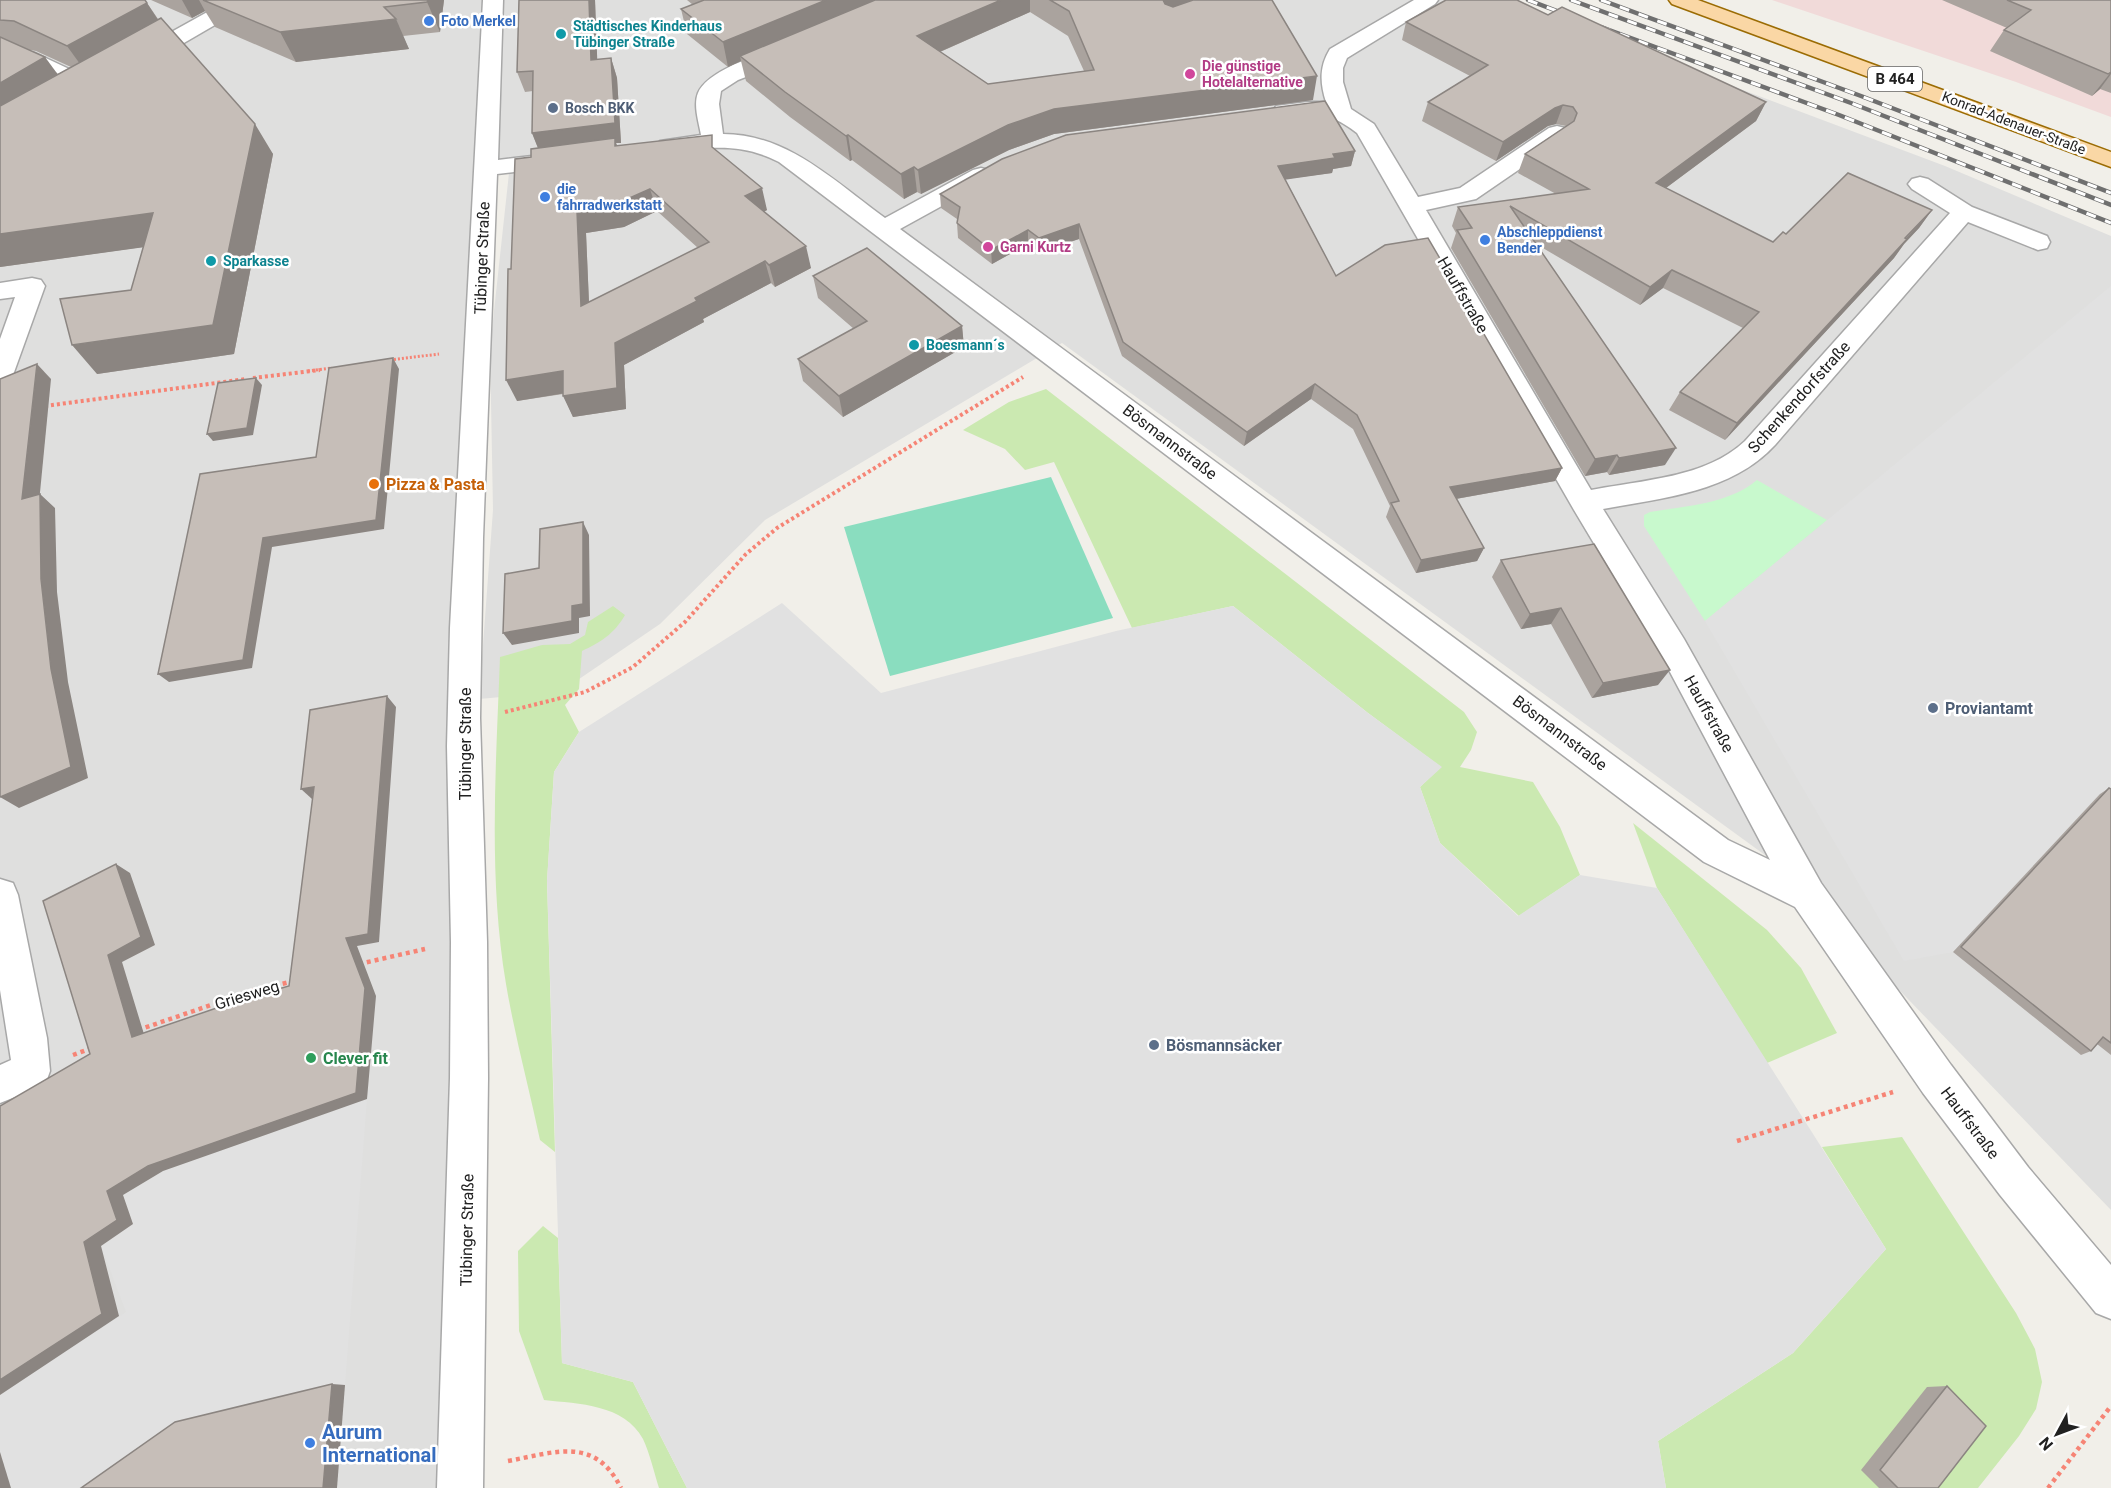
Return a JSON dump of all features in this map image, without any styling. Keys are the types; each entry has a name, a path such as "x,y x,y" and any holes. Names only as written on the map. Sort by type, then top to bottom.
{"main road":[{"name":"Konrad-Adenauer-Straße","path":"1679,0 2111,160"}],"street":[{"path":"69,98 244,0"},
{"name":"Tübinger Straße","path":"460,1479 468,1230 469,940 464,721 471,454 494,0"},
{"path":"1387,0 1408,11"},
{"path":"1259,114 1314,108 1340,110 1331,75 1332,64 1338,54 1428,0"},
{"path":"713,140 708,98 710,90 718,82 730,76 805,45"},
{"path":"0,55 27,58 89,87"},
{"name":"Hauffstraße","path":"1340,110 1366,129 1584,502 1673,648 1808,895 1937,1079 2014,1181 2111,1298"},
{"path":"1411,206 1468,194 1557,133"},
{"name":"Bösmannstraße","path":"644,149 713,140 757,144 777,151 1057,357 1716,851 1808,895"},
{"path":"485,169 586,156"},
{"path":"882,229 997,166"},
{"path":"1920,184 1964,212 2038,242"},
{"name":"Schenkendorfstraße","path":"1584,502 1687,480 1717,471 1742,459 1768,434 1964,212"},
{"path":"0,291 32,286 0,375"},
{"path":"0,896 28,1038 15,1077"}],"path":[{"path":"385,361 478,349"},
{"path":"464,721 559,700 585,692 617,677 671,636 700,607 746,554 777,528 1057,357"},
{"path":"34,408 338,367"},
{"path":"354,965 469,940"},
{"name":"Griesweg","path":"137,1031 252,991 297,980"},
{"path":"15,1077 96,1046"},
{"path":"1737,1141 1937,1079"},
{"path":"2048,1488 2111,1406"},
{"path":"460,1479 550,1455 578,1452 591,1453 607,1463 621,1488"}],"shaded area":[{"path":"0,0 1504,0 1945,166 2111,236 2111,1210 1780,866 1062,343 765,520 660,624 560,692 479,699 493,510 490,348 509,173 488,143 460,1488 0,1488"},
{"path":"1772,0 2095,0 2111,7 2111,117 2016,82"},
{"name":"Proviantamt","path":"2111,286 2111,802 2099,794 1953,952 1904,961 1705,621"},
{"name":"Bösmannsäcker","path":"782,603 881,693 1116,631 1233,606 1368,713 1442,767 1420,787 1440,843 1518,916 1580,875 1657,888 1886,1249 1793,1353 1658,1441 1666,1488 687,1488 633,1382 562,1363 547,881 554,772 579,732"},
{"path":"367,1099 345,1385 192,1422 98,1488 11,1488 0,1452 0,1395 126,1312 101,1246 133,1224 123,1195 163,1171"}],"green space":[{"path":"1046,389 1464,712 1477,732 1471,750 1460,767 1533,782 1560,827 1580,875 1519,916 1440,843 1420,787 1441,767 1368,713 1233,606 1132,628 1054,462 1025,470 1005,449 963,430 1009,402"},
{"path":"1051,477 1113,618 890,676 844,527"},
{"path":"1757,480 1827,520 1705,621 1644,526 1644,515 1720,499 1746,488"},
{"path":"613,606 625,615 606,637 582,651 579,689 565,705 579,732 554,772 547,881 555,1152 540,1140 510,1004 500,944 495,862 495,780 500,657 542,645 570,644 585,635 588,622"},
{"path":"1633,823 1767,930 1801,968 1837,1033 1767,1063 1657,888"},
{"path":"1902,1137 2016,1313 2035,1349 2042,1382 2036,1409 2019,1436 1978,1488 1666,1488 1658,1441 1793,1353 1886,1249 1822,1147"},
{"path":"543,1226 558,1238 562,1363 633,1382 687,1488 659,1488 643,1439 635,1427 613,1412 586,1405 544,1400 519,1331 518,1251"}],"building":[{"path":"0,0 145,0 147,3 67,46 14,21 0,20"},
{"path":"203,0 428,0 427,2 384,7 396,19 280,32"},
{"path":"519,0 589,0 591,60 611,58 615,123 532,133 533,71 517,72"},
{"path":"704,0 826,0 723,42 681,9"},
{"path":"875,0 1001,0 917,36 988,84 1094,70 1069,11 1050,0 1163,0 1165,4 1173,7 1193,0 1272,0 1317,76 1054,109 1008,125 918,170 914,167 901,174 785,92 740,56"},
{"path":"1446,0 1517,0 1548,15 1562,7 1766,102 1656,183 1773,242 1783,232 1786,234 1848,173 1932,210 1737,423 1680,392 1759,312 1672,270 1650,287 1510,206 1676,448 1619,458 1617,455 1595,459 1457,230 1472,228 1458,207 1589,189 1525,154 1574,121 1577,113 1573,107 1563,105 1555,108 1503,142 1428,102 1488,65 1406,22"},
{"path":"2007,0 2111,0 2111,72 2108,74 2004,30 2031,10"},
{"path":"161,18 255,124 213,325 72,345 60,299 131,290 153,213 0,234 0,106"},
{"path":"0,37 45,57 0,83"},
{"path":"1325,101 1355,151 1333,154 1335,158 1278,166 1336,276 1385,245 1428,238 1562,468 1450,487 1484,548 1421,560 1391,503 1399,501 1357,415 1315,384 1247,432 1123,342 1079,224 1039,238 1028,230 991,250 957,223 960,207 940,194 1002,159 1066,135"},
{"path":"712,135 712,147 762,188 745,196 806,246 769,265 765,261 695,298 697,301 615,343 617,388 563,396 563,371 506,380 508,269 511,269 515,159 531,157 531,149 615,138 615,146","holes":["650,189 709,242 581,306 577,211 616,204"]},
{"name":"Boesmann´s","path":"867,248 962,326 839,396 798,359 867,321 813,276"},
{"path":"393,358 376,520 263,538 243,660 158,674 200,474 316,457 329,368"},
{"path":"37,364 22,499 40,494 41,579 51,669 71,767 0,797 0,379"},
{"path":"256,378 247,428 207,434 218,383"},
{"path":"583,522 583,604 572,606 572,621 503,633 505,574 539,568 540,529"},
{"path":"1594,544 1670,670 1603,683 1561,608 1530,614 1501,560"},
{"path":"387,696 368,934 346,938 365,988 356,1093 148,1166 107,1191 117,1220 84,1242 102,1314 0,1380 0,1106 90,1054 43,901 116,864 141,937 108,955 132,1037 289,986 314,787 301,789 310,710"},
{"path":"2109,788 2111,789 2111,1043 2103,1037 2091,1051 1961,947"},
{"path":"332,1384 323,1488 81,1488 175,1422"},
{"path":"1947,1386 1986,1426 1938,1488 1898,1488 1880,1470"}],"railway":[{"path":"1528,0 1570,16"},
{"path":"1571,0 1851,103 2111,205"},
{"path":"1601,0 1861,96 2111,193"},
{"path":"1601,27 1839,115 2111,223"}],"place":[{"name":"Foto Merkel","path":"429,21"},
{"name":"Städtisches Kinderhaus Tübinger Straße","path":"561,34"},
{"name":"Die günstige Hotelalternative","path":"1190,74"},
{"name":"Bosch BKK","path":"553,108"},
{"name":"die fahrradwerkstatt","path":"545,197"},
{"name":"Abschleppdienst Bender","path":"1485,240"},
{"name":"Garni Kurtz","path":"988,247"},
{"name":"Sparkasse","path":"211,261"},
{"name":"Boesmann´s","path":"914,345"},
{"name":"Pizza & Pasta","path":"374,484"},
{"name":"Proviantamt","path":"1933,708"},
{"name":"Bösmannsäcker","path":"1154,1045"},
{"name":"Clever fit","path":"311,1058"},
{"name":"Aurum International","path":"310,1443"}]}
